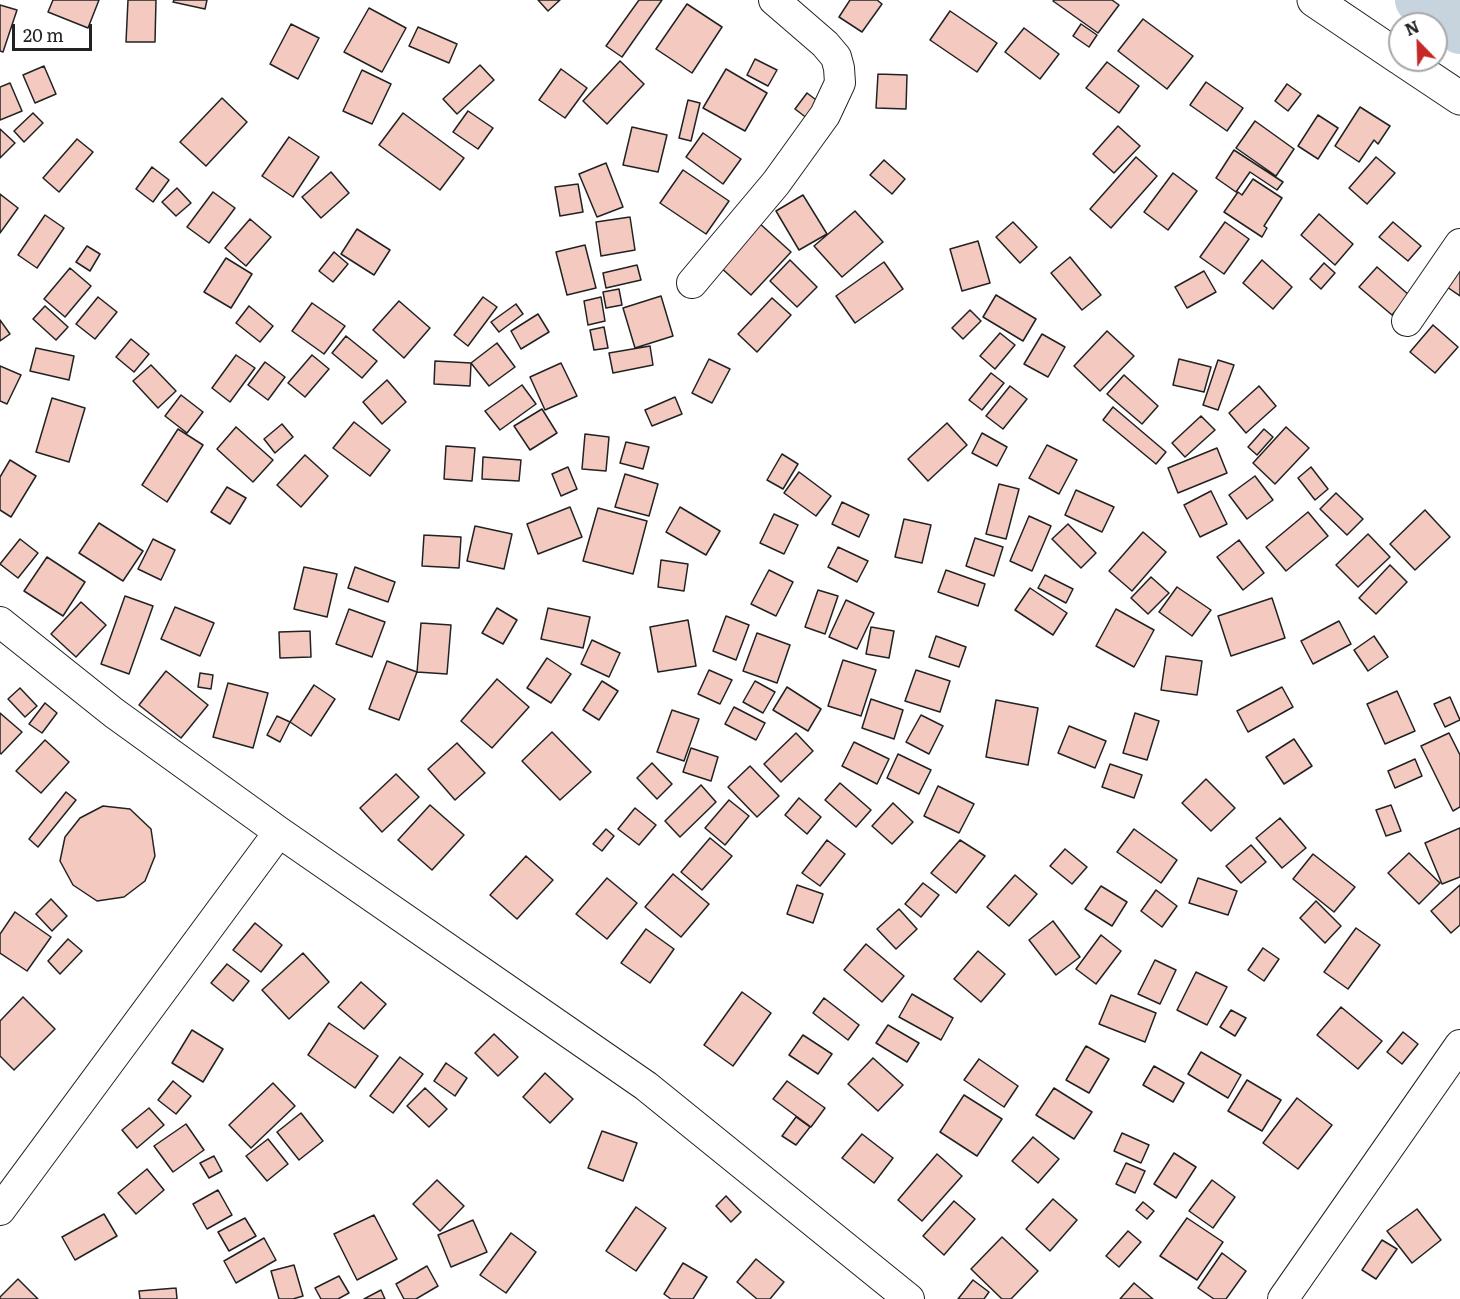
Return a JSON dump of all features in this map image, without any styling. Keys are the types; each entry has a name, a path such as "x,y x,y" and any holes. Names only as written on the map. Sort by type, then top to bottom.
{"main road":[{"path":"1314,0 1388,50"},
{"path":"1421,72 1460,98"}],"street":[{"path":"692,283 776,183 825,115 840,83 836,57 825,44 774,0"},
{"path":"1407,321 1460,244"},
{"path":"0,622 114,713 279,832 646,1086 909,1299"},
{"path":"0,1210 279,832"},
{"path":"1283,1299 1460,1046"}],"building":[{"path":"53,0 99,0 88,28 48,12"},
{"path":"128,0 156,0 155,42 126,42"},
{"path":"174,0 207,0 205,9 173,2"},
{"path":"538,0 560,0 548,11"},
{"path":"639,0 662,0 622,57 606,46"},
{"path":"850,0 877,0 882,4 862,32 839,17"},
{"path":"1054,0 1112,0 1119,5 1098,33"},
{"path":"687,4 722,27 692,73 656,49"},
{"path":"0,5 17,10 3,52 0,51"},
{"path":"369,8 406,28 382,72 344,52"},
{"path":"950,11 997,43 977,72 930,40"},
{"path":"1143,19 1193,56 1167,89 1118,51"},
{"path":"291,24 319,38 298,79 270,64"},
{"path":"1081,24 1097,35 1089,47 1073,36"},
{"path":"418,27 457,44 449,63 409,46"},
{"path":"1024,28 1059,54 1040,79 1005,52"},
{"path":"755,59 777,70 768,86 747,75"},
{"path":"620,61 644,84 607,124 583,101"},
{"path":"1107,62 1139,86 1119,113 1086,88"},
{"path":"480,65 494,80 457,114 443,99"},
{"path":"44,66 56,94 35,103 23,75"},
{"path":"561,69 587,88 565,118 539,100"},
{"path":"726,69 767,93 745,131 703,108"},
{"path":"362,70 391,84 372,124 343,111"},
{"path":"878,74 907,75 906,109 876,108"},
{"path":"1206,82 1243,108 1227,131 1190,105"},
{"path":"10,83 22,111 0,120 0,87"},
{"path":"1287,84 1301,94 1288,111 1275,101"},
{"path":"807,93 824,106 812,122 795,109"},
{"path":"222,98 247,122 206,166 180,142"},
{"path":"688,100 700,103 691,141 679,138"},
{"path":"1360,107 1390,126 1378,144 1374,140 1359,162 1335,146"},
{"path":"468,111 493,128 478,149 453,132"},
{"path":"33,113 43,123 24,142 14,131"},
{"path":"403,113 464,158 440,190 379,145"},
{"path":"1318,115 1338,128 1318,159 1298,146"},
{"path":"1255,121 1294,149 1276,176 1236,148"},
{"path":"1118,126 1140,146 1114,173 1093,154"},
{"path":"632,127 667,135 658,172 623,165"},
{"path":"0,129 15,143 0,158"},
{"path":"703,133 741,159 723,184 686,157"},
{"path":"289,137 319,157 293,197 262,176"},
{"path":"77,139 93,152 59,192 43,178"},
{"path":"1234,150 1283,182 1277,190 1250,172 1236,192 1216,178"},
{"path":"1136,157 1157,176 1111,228 1090,209"},
{"path":"1376,157 1395,173 1367,204 1349,188"},
{"path":"884,160 905,179 892,194 870,175"},
{"path":"606,163 623,207 597,217 579,174"},
{"path":"152,167 169,180 153,202 136,189"},
{"path":"683,170 729,201 706,234 660,203"},
{"path":"331,172 349,193 321,218 302,197"},
{"path":"1173,173 1197,191 1168,230 1144,212"},
{"path":"1253,179 1282,198 1264,226 1267,228 1262,237 1224,212 1238,192 1242,195"},
{"path":"578,184 583,212 560,216 555,187"},
{"path":"177,188 191,203 176,216 162,202"},
{"path":"213,192 235,208 209,243 187,227"},
{"path":"0,194 18,208 0,233"},
{"path":"803,195 827,234 799,250 776,211"},
{"path":"855,211 883,242 842,277 814,246"},
{"path":"1319,214 1353,244 1335,265 1301,235"},
{"path":"45,215 64,228 37,268 18,255"},
{"path":"630,217 635,250 601,256 596,222"},
{"path":"250,219 271,237 246,266 225,248"},
{"path":"758,222 791,252 751,295 718,265"},
{"path":"1013,222 1037,247 1020,263 996,237"},
{"path":"1225,222 1249,239 1224,274 1200,257"},
{"path":"1393,222 1421,246 1408,261 1379,237"},
{"path":"357,229 390,250 374,275 341,254"},
{"path":"978,241 990,283 962,291 950,249"},
{"path":"585,245 596,288 567,295 556,252"},
{"path":"87,246 100,254 90,271 76,262"},
{"path":"334,252 348,264 333,282 319,271"},
{"path":"1070,257 1101,295 1082,310 1051,273"},
{"path":"226,258 252,274 231,308 204,292"},
{"path":"790,260 817,287 797,307 770,281"},
{"path":"1262,260 1292,287 1273,309 1243,283"},
{"path":"884,262 903,289 855,323 836,296"},
{"path":"1324,263 1335,273 1321,289 1310,279"},
{"path":"1460,263 1460,296 1444,285"},
{"path":"637,265 641,280 606,288 603,273"},
{"path":"1377,267 1409,295 1392,315 1359,287"},
{"path":"70,268 91,286 65,317 44,299"},
{"path":"1204,271 1216,292 1187,308 1175,287"},
{"path":"619,289 622,305 606,308 603,292"},
{"path":"996,295 1036,319 1023,341 983,317"},
{"path":"661,296 673,336 635,348 623,308"},
{"path":"98,297 117,312 95,339 76,324"},
{"path":"483,297 497,307 468,346 454,335"},
{"path":"601,297 605,321 588,325 584,301"},
{"path":"772,298 791,315 757,352 738,334"},
{"path":"399,301 430,328 404,358 373,330"},
{"path":"312,303 345,326 324,354 292,331"},
{"path":"516,304 523,314 499,332 491,322"},
{"path":"45,306 68,327 56,340 33,319"},
{"path":"249,306 273,326 260,342 236,323"},
{"path":"970,310 981,321 963,339 952,328"},
{"path":"538,314 549,332 521,349 511,331"},
{"path":"0,320 10,334 0,341"},
{"path":"1433,325 1458,347 1435,373 1410,352"},
{"path":"604,327 608,348 594,350 590,330"},
{"path":"1107,331 1134,356 1100,391 1074,366"},
{"path":"1000,333 1015,345 995,369 980,356"},
{"path":"1042,334 1065,347 1048,377 1024,364"},
{"path":"346,336 377,361 362,378 332,353"},
{"path":"131,339 149,354 134,372 116,357"},
{"path":"497,343 515,367 489,386 471,363"},
{"path":"650,346 653,365 613,373 609,353"},
{"path":"36,348 74,356 69,380 30,371"},
{"path":"236,355 255,368 230,402 212,388"},
{"path":"312,355 329,369 305,397 288,383"},
{"path":"709,359 730,369 712,403 692,393"},
{"path":"1179,359 1211,367 1204,392 1173,385"},
{"path":"1218,360 1234,365 1218,410 1203,405"},
{"path":"435,361 471,363 470,386 434,384"},
{"path":"265,362 285,377 268,400 248,385"},
{"path":"561,363 577,396 545,410 530,377"},
{"path":"151,365 176,391 158,408 133,381"},
{"path":"0,366 21,375 7,404 0,401"},
{"path":"991,373 1004,383 982,410 969,400"},
{"path":"1124,375 1158,406 1142,424 1107,394"},
{"path":"387,380 406,402 382,424 363,402"},
{"path":"522,385 536,404 500,430 485,411"},
{"path":"1010,386 1027,399 1003,429 986,416"},
{"path":"1259,386 1276,406 1246,433 1229,413"},
{"path":"181,395 203,412 187,433 165,416"},
{"path":"675,397 682,414 652,426 645,410"},
{"path":"52,398 85,408 69,462 36,452"},
{"path":"1113,407 1166,452 1156,464 1103,420"},
{"path":"542,409 557,433 530,450 514,426"},
{"path":"1201,416 1215,430 1185,457 1172,443"},
{"path":"354,422 390,450 370,476 333,448"},
{"path":"947,423 967,445 928,481 908,459"},
{"path":"282,424 293,437 275,453 264,439"},
{"path":"236,427 273,460 253,482 217,449"},
{"path":"1286,427 1309,448 1275,484 1253,463"},
{"path":"178,429 203,445 167,502 142,485"},
{"path":"1264,429 1273,437 1257,455 1248,447"},
{"path":"982,433 1007,447 997,466 972,453"},
{"path":"585,434 609,437 606,471 582,469"},
{"path":"626,442 649,447 643,469 620,463"},
{"path":"1047,445 1077,460 1059,494 1029,478"},
{"path":"446,446 475,448 472,481 444,479"},
{"path":"1217,448 1227,473 1178,493 1168,468"},
{"path":"782,454 798,464 783,489 767,480"},
{"path":"305,455 328,476 301,507 277,485"},
{"path":"483,457 521,460 519,481 482,479"},
{"path":"10,460 36,476 11,517 0,510 0,477"},
{"path":"568,467 577,489 561,496 552,474"},
{"path":"1311,467 1328,489 1315,500 1298,478"},
{"path":"799,472 831,496 816,516 784,493"},
{"path":"625,474 658,484 649,516 615,507"},
{"path":"1255,476 1273,500 1247,519 1229,495"},
{"path":"999,484 1019,489 1006,539 986,534"},
{"path":"227,487 246,498 230,524 211,512"},
{"path":"1076,490 1114,507 1102,532 1065,515"},
{"path":"1211,491 1227,524 1200,537 1184,505"},
{"path":"1336,493 1363,519 1347,535 1320,509"},
{"path":"842,502 869,515 859,537 832,524"},
{"path":"570,507 582,537 538,554 527,524"},
{"path":"680,507 720,531 706,555 666,532"},
{"path":"598,508 647,521 633,574 583,561"},
{"path":"1425,510 1450,537 1415,570 1390,544"},
{"path":"1308,512 1328,536 1286,571 1266,547"},
{"path":"774,514 798,525 784,554 760,543"},
{"path":"1029,516 1051,526 1032,571 1010,561"},
{"path":"904,519 931,525 922,563 895,557"},
{"path":"99,523 143,551 123,581 79,553"},
{"path":"1068,524 1096,553 1081,568 1052,539"},
{"path":"475,526 512,534 504,569 467,561"},
{"path":"1143,532 1166,552 1132,591 1109,571"},
{"path":"1368,534 1390,557 1358,587 1336,565"},
{"path":"424,535 461,537 459,568 422,566"},
{"path":"975,538 1003,547 994,576 966,566"},
{"path":"20,539 38,553 18,578 0,564"},
{"path":"153,539 175,550 161,580 138,569"},
{"path":"1239,540 1264,573 1243,590 1217,557"},
{"path":"838,547 868,561 857,582 828,567"},
{"path":"47,557 85,582 63,616 24,591"},
{"path":"661,560 688,564 684,591 658,587"},
{"path":"1390,565 1407,582 1376,614 1359,598"},
{"path":"304,567 337,574 327,617 294,609"},
{"path":"355,567 395,582 388,602 348,588"},
{"path":"769,570 793,582 776,616 751,604"},
{"path":"946,570 985,584 978,606 938,592"},
{"path":"1045,575 1073,589 1066,603 1038,588"},
{"path":"1151,577 1169,593 1148,614 1131,598"},
{"path":"1177,587 1211,610 1192,636 1159,612"},
{"path":"1030,588 1067,613 1053,635 1015,610"},
{"path":"818,590 838,596 825,634 805,627"},
{"path":"125,596 153,606 129,674 101,664"},
{"path":"1272,598 1285,638 1231,656 1218,616"},
{"path":"846,600 874,613 857,649 829,637"},
{"path":"81,602 106,625 76,657 51,634"},
{"path":"175,607 214,623 200,656 161,639"},
{"path":"497,608 517,620 503,644 482,633"},
{"path":"548,608 590,617 583,648 541,639"},
{"path":"349,609 385,622 372,657 336,644"},
{"path":"1116,609 1154,630 1134,667 1096,646"},
{"path":"726,616 749,625 736,660 713,651"},
{"path":"688,620 696,666 658,672 650,627"},
{"path":"1339,621 1351,644 1313,664 1301,641"},
{"path":"421,623 451,625 447,674 417,672"},
{"path":"871,627 894,631 889,658 866,654"},
{"path":"310,631 311,657 280,658 279,632"},
{"path":"757,633 790,645 777,683 743,671"},
{"path":"936,636 966,647 959,667 929,657"},
{"path":"1374,636 1388,657 1368,671 1354,650"},
{"path":"592,640 620,653 609,677 581,664"},
{"path":"1166,656 1202,661 1197,695 1161,690"},
{"path":"547,658 571,674 551,703 527,688"},
{"path":"843,660 876,670 861,716 828,706"},
{"path":"387,661 417,672 399,720 369,709"},
{"path":"709,670 732,680 720,704 698,694"},
{"path":"916,670 950,681 940,712 905,701"},
{"path":"166,671 208,705 181,738 139,705"},
{"path":"200,673 213,675 211,689 198,687"},
{"path":"497,679 529,707 492,748 461,721"},
{"path":"602,681 618,691 599,720 583,710"},
{"path":"755,681 775,692 763,713 743,702"},
{"path":"228,683 268,693 253,748 213,737"},
{"path":"314,685 335,699 311,736 290,722"},
{"path":"787,687 821,709 808,731 773,710"},
{"path":"1282,687 1293,707 1248,732 1237,711"},
{"path":"20,688 37,706 25,717 8,699"},
{"path":"1397,691 1415,731 1385,744 1367,704"},
{"path":"1450,697 1460,720 1445,727 1434,704"},
{"path":"871,699 903,710 894,739 862,728"},
{"path":"996,700 1038,708 1028,765 986,757"},
{"path":"45,703 57,713 42,733 29,724"},
{"path":"734,707 765,723 756,740 725,724"},
{"path":"672,710 699,719 684,761 657,752"},
{"path":"0,713 22,732 1,754 0,753"},
{"path":"1135,713 1159,721 1147,760 1123,753"},
{"path":"921,715 943,726 929,754 906,742"},
{"path":"277,716 290,722 280,742 267,735"},
{"path":"1069,726 1106,741 1095,768 1058,753"},
{"path":"552,732 591,772 560,800 522,761"},
{"path":"796,733 813,751 781,782 764,764"},
{"path":"1449,733 1460,755 1460,807 1453,811 1421,746"},
{"path":"1294,739 1312,766 1284,784 1266,757"},
{"path":"45,740 69,762 41,793 16,771"},
{"path":"854,742 889,759 877,784 842,766"},
{"path":"457,743 485,773 455,800 428,769"},
{"path":"691,748 718,757 711,781 683,772"},
{"path":"898,754 931,770 919,794 887,778"},
{"path":"1415,759 1422,776 1395,788 1388,771"},
{"path":"652,763 672,784 657,799 637,778"},
{"path":"1110,764 1142,775 1134,798 1102,787"},
{"path":"750,766 779,796 757,817 728,787"},
{"path":"396,774 419,797 382,832 360,808"},
{"path":"1206,779 1235,808 1211,831 1182,803"},
{"path":"840,783 871,810 856,827 825,800"},
{"path":"701,785 716,802 680,837 665,821"},
{"path":"938,786 974,804 959,833 924,816"},
{"path":"66,792 76,800 38,847 29,839"},
{"path":"799,798 821,817 807,834 785,815"},
{"path":"729,800 749,816 725,845 705,828"},
{"path":"893,803 913,822 892,844 872,826"},
{"path":"430,805 464,835 432,870 398,840"},
{"path":"1391,805 1401,831 1386,836 1376,810"},
{"path":"103,806 130,809 151,829 155,856 145,881 124,897 97,901 73,885 60,861 65,837 80,818"},
{"path":"635,808 656,825 639,845 618,829"},
{"path":"1280,818 1306,848 1282,868 1256,838"},
{"path":"1460,828 1460,877 1442,884 1425,843"},
{"path":"606,829 614,836 602,851 593,844"},
{"path":"1134,829 1177,860 1161,883 1117,852"},
{"path":"710,838 732,856 702,890 681,872"},
{"path":"827,840 845,854 820,886 802,873"},
{"path":"960,840 985,856 956,893 931,873"},
{"path":"1251,845 1266,862 1241,883 1226,866"},
{"path":"1065,849 1087,867 1072,884 1050,866"},
{"path":"1409,853 1440,883 1419,904 1388,873"},
{"path":"1313,854 1355,887 1334,912 1293,879"},
{"path":"526,856 553,880 517,919 490,895"},
{"path":"673,874 709,904 681,937 645,907"},
{"path":"1015,875 1037,894 1009,926 987,907"},
{"path":"607,878 637,903 607,939 576,914"},
{"path":"1198,878 1237,891 1228,915 1189,903"},
{"path":"923,883 939,895 921,917 905,904"},
{"path":"797,885 823,894 813,923 787,914"},
{"path":"1460,885 1460,925 1451,933 1431,911"},
{"path":"1101,886 1127,902 1112,926 1085,909"},
{"path":"1156,890 1177,906 1162,927 1141,911"},
{"path":"51,899 67,916 52,931 36,914"},
{"path":"1316,901 1341,926 1325,943 1300,918"},
{"path":"899,909 917,929 896,949 877,929"},
{"path":"15,912 51,937 27,971 0,953 0,934"},
{"path":"1053,921 1080,957 1056,975 1029,940"},
{"path":"255,923 282,945 261,972 233,950"},
{"path":"1356,928 1380,945 1348,989 1324,972"},
{"path":"646,929 674,949 650,983 621,963"},
{"path":"1101,935 1121,951 1096,984 1076,969"},
{"path":"68,939 82,951 60,974 48,961"},
{"path":"866,944 904,976 882,1002 844,970"},
{"path":"1263,948 1279,959 1264,981 1248,970"},
{"path":"978,951 1005,974 981,1002 954,979"},
{"path":"303,953 329,982 289,1019 262,990"},
{"path":"1155,960 1176,970 1160,1004 1138,994"},
{"path":"227,964 249,981 233,1001 211,983"},
{"path":"1196,972 1227,987 1207,1025 1177,1010"},
{"path":"361,982 386,1004 364,1029 338,1007"},
{"path":"742,992 771,1013 733,1066 704,1045"},
{"path":"912,994 953,1018 941,1040 899,1017"},
{"path":"1111,995 1156,1013 1145,1042 1099,1024"},
{"path":"23,997 55,1029 14,1070 0,1056 0,1021"},
{"path":"824,998 859,1025 848,1040 813,1013"},
{"path":"1341,1007 1382,1041 1358,1069 1317,1035"},
{"path":"1231,1010 1246,1018 1235,1036 1220,1027"},
{"path":"329,1023 378,1056 355,1088 308,1055"},
{"path":"888,1025 919,1043 907,1062 876,1043"},
{"path":"192,1030 223,1049 203,1082 172,1063"},
{"path":"1403,1032 1418,1044 1402,1064 1387,1052"},
{"path":"494,1034 518,1057 498,1076 475,1053"},
{"path":"803,1035 832,1054 818,1074 789,1055"},
{"path":"1086,1046 1109,1059 1089,1093 1066,1080"},
{"path":"1201,1052 1241,1075 1228,1098 1188,1074"},
{"path":"400,1057 423,1074 393,1113 370,1096"},
{"path":"873,1058 903,1085 878,1111 848,1084"},
{"path":"979,1059 1018,1086 1004,1107 964,1080"},
{"path":"446,1063 467,1078 455,1096 434,1081"},
{"path":"1154,1066 1184,1083 1173,1102 1143,1085"},
{"path":"545,1073 573,1099 550,1123 523,1097"},
{"path":"1247,1080 1281,1100 1262,1131 1228,1111"},
{"path":"173,1081 191,1096 176,1114 158,1100"},
{"path":"787,1081 825,1108 811,1127 773,1099"},
{"path":"273,1083 295,1106 251,1148 229,1125"},
{"path":"425,1088 447,1109 429,1127 407,1106"},
{"path":"1054,1088 1092,1112 1074,1139 1036,1115"},
{"path":"964,1095 1002,1119 977,1156 940,1132"},
{"path":"1297,1098 1332,1125 1298,1169 1263,1143"},
{"path":"149,1108 164,1125 137,1148 122,1130"},
{"path":"301,1113 323,1141 299,1160 277,1132"},
{"path":"796,1117 810,1127 796,1145 782,1136"},
{"path":"186,1124 204,1150 173,1172 154,1146"},
{"path":"602,1131 637,1143 623,1181 588,1168"},
{"path":"1122,1133 1149,1145 1141,1163 1114,1151"},
{"path":"862,1134 893,1158 874,1183 842,1158"},
{"path":"1033,1137 1059,1159 1038,1183 1012,1161"},
{"path":"268,1139 288,1164 267,1181 246,1156"},
{"path":"1174,1153 1196,1167 1176,1198 1154,1184"},
{"path":"937,1154 962,1176 922,1221 898,1200"},
{"path":"214,1156 222,1171 209,1178 200,1163"},
{"path":"1126,1163 1145,1171 1135,1193 1116,1184"},
{"path":"147,1169 164,1190 136,1214 118,1193"},
{"path":"437,1180 464,1206 440,1231 413,1204"},
{"path":"1212,1180 1235,1197 1213,1228 1189,1211"},
{"path":"218,1190 232,1215 207,1229 193,1204"},
{"path":"726,1196 741,1212 731,1222 716,1206"},
{"path":"1053,1199 1077,1220 1050,1251 1026,1229"},
{"path":"954,1201 975,1219 944,1255 923,1236"},
{"path":"1143,1202 1154,1211 1147,1219 1136,1210"},
{"path":"636,1207 666,1228 636,1271 606,1251"},
{"path":"1417,1209 1441,1240 1412,1263 1387,1231"},
{"path":"104,1214 117,1236 75,1260 62,1237"},
{"path":"374,1215 397,1259 357,1280 334,1234"},
{"path":"245,1218 256,1236 229,1251 218,1232"},
{"path":"1187,1218 1223,1242 1197,1280 1160,1256"},
{"path":"473,1220 487,1252 451,1267 438,1235"},
{"path":"1128,1231 1141,1242 1119,1267 1106,1256"},
{"path":"511,1233 536,1252 506,1293 480,1275"},
{"path":"1002,1237 1038,1271 1011,1299 1002,1299 971,1269"},
{"path":"264,1238 276,1260 236,1283 224,1261"},
{"path":"1382,1240 1397,1249 1376,1279 1362,1270"},
{"path":"1222,1253 1246,1271 1226,1299 1214,1299 1198,1288"},
{"path":"756,1259 784,1282 770,1299 757,1299 737,1282"},
{"path":"683,1263 707,1277 693,1299 671,1299 664,1294"},
{"path":"294,1265 303,1296 279,1299 271,1271"},
{"path":"427,1266 438,1286 416,1299 404,1299 396,1284"},
{"path":"339,1276 349,1293 338,1299 321,1299 315,1288"},
{"path":"18,1279 38,1299 0,1299"},
{"path":"973,1280 989,1292 984,1299 958,1299"},
{"path":"1134,1283 1153,1299 1120,1299"},
{"path":"176,1288 177,1299 140,1299 139,1291"},
{"path":"381,1290 385,1299 364,1299"}],"waterway":[{"path":"1419,0 1460,30"}]}
